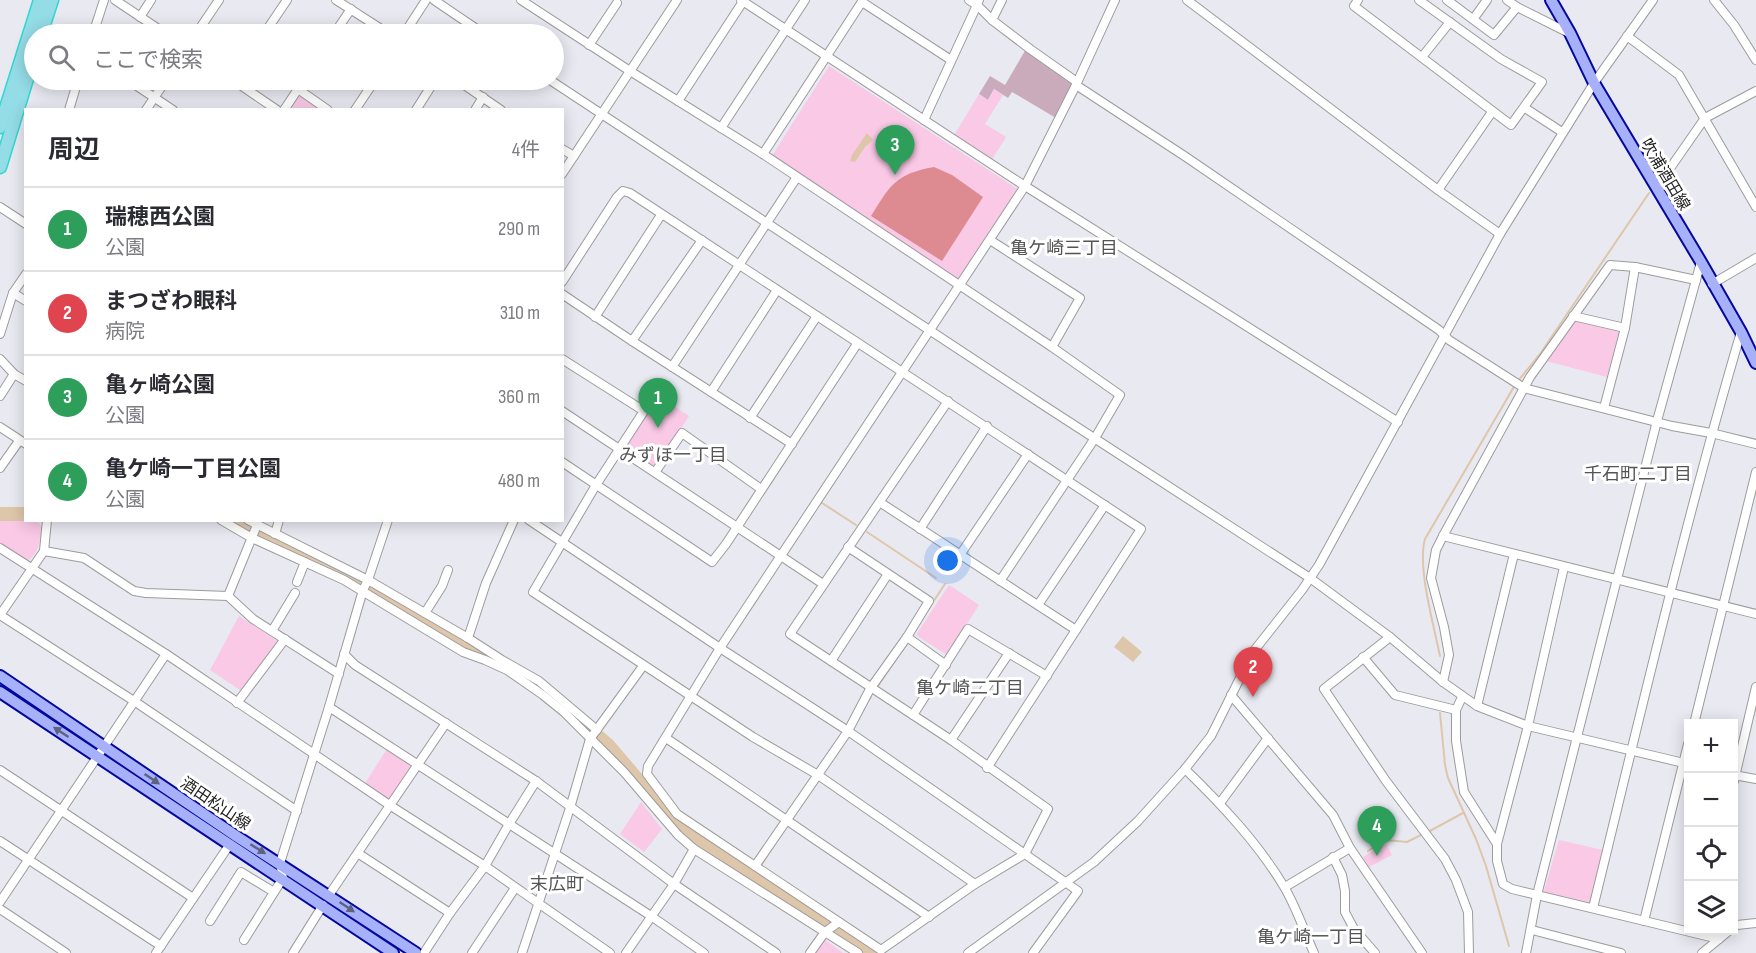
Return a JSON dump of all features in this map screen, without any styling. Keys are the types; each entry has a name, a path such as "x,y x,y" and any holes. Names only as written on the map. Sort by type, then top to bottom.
{"highway":[{"path":"32,24 40,0"},
{"path":"44,24 52,0"},
{"path":"0,127 24,51"},
{"path":"0,167 24,89"}],"main road":[{"name":"吹浦酒田線","path":"1551,0 1594,83 1701,262 1756,363"},
{"name":"酒田松山線","path":"0,676 416,953"},
{"name":"酒田松山線","path":"0,692 393,953"}],"street":[{"path":"96,24 104,0"},
{"path":"115,0 151,24"},
{"path":"140,17 151,0"},
{"path":"203,24 219,0"},
{"path":"271,24 287,0"},
{"path":"336,0 374,24"},
{"path":"410,24 426,0"},
{"path":"434,0 469,24"},
{"path":"521,0 557,24"},
{"path":"564,171 677,0"},
{"path":"678,101 742,0 1025,186 1398,422"},
{"path":"721,128 805,0"},
{"path":"969,0 978,3 992,20 1077,84 1445,335 1449,340 1524,387 1672,426 1756,444"},
{"path":"992,20 1002,0"},
{"path":"948,401 790,634 951,740 987,768 1048,809 1025,854 975,884 881,950 677,814 646,774 648,766 720,648 1025,186 1077,84 1115,0"},
{"path":"1187,0 1438,190 1500,234"},
{"path":"1358,0 1354,6 1511,125 1542,82 1501,59 1419,0"},
{"path":"1447,0 1494,35 1517,7"},
{"path":"1474,18 1487,0"},
{"path":"1507,0 1570,33"},
{"path":"968,953 1094,862 1138,821 1211,736 1253,652 1310,578 1500,234 1594,83 1653,0"},
{"path":"1714,0 1734,25 1756,60"},
{"path":"589,45 616,1"},
{"path":"763,154 863,1 951,60"},
{"path":"924,120 978,3"},
{"path":"341,24 351,9"},
{"path":"1422,57 1450,22"},
{"path":"564,28 763,154 1053,347 1120,395 1068,480 1000,581"},
{"path":"1627,36 1679,75 1756,207"},
{"path":"564,89 1310,578 1390,638 1462,697 1477,706 1528,726 1684,764"},
{"path":"71,108 76,90"},
{"path":"143,90 170,108"},
{"path":"147,108 159,90"},
{"path":"248,90 274,108"},
{"path":"286,108 297,90"},
{"path":"299,90 325,108"},
{"path":"356,108 368,90"},
{"path":"417,108 429,90"},
{"path":"472,90 498,108"},
{"path":"1657,187 1706,118 1756,91"},
{"path":"476,108 483,97"},
{"path":"1525,108 1562,132"},
{"path":"1438,190 1492,112"},
{"path":"564,150 574,156"},
{"path":"672,368 766,221 797,177"},
{"path":"564,279 617,197 623,191 630,193 1141,529 987,768"},
{"path":"0,207 24,223"},
{"path":"596,317 661,215"},
{"path":"632,341 702,240"},
{"path":"990,240 1080,298 1053,347"},
{"path":"1712,284 1756,258"},
{"path":"1526,953 1537,895 1657,421 1701,262"},
{"path":"1443,682 1449,655 1431,578 1432,564 1443,536 1524,387 1610,265 1635,267 1696,280"},
{"path":"1604,408 1625,328 1635,267"},
{"path":"0,334 13,293 24,277"},
{"path":"711,393 777,290"},
{"path":"13,293 24,300"},
{"path":"564,295 672,368 792,444"},
{"path":"750,418 817,316"},
{"path":"1573,316 1625,328"},
{"path":"1593,908 1711,433 1741,332"},
{"path":"564,463 712,562 857,344"},
{"path":"0,359 14,374 24,380"},
{"path":"564,360 644,411 596,485 532,592 753,737 818,775 975,884"},
{"path":"0,396 14,374"},
{"path":"564,412 824,584"},
{"path":"920,529 987,426"},
{"path":"0,427 22,442 0,468"},
{"path":"656,471 682,434 761,489"},
{"path":"960,555 1028,454"},
{"path":"1695,719 1756,472"},
{"path":"880,502 1076,630"},
{"path":"1038,605 1105,505"},
{"path":"47,522 44,550 0,615 134,701 297,811"},
{"path":"224,522 252,538 363,590 463,652 507,670 557,706 624,772 678,836 694,849 858,953"},
{"path":"251,522 368,580 468,638 539,681 597,730"},
{"path":"274,534 278,522"},
{"path":"244,940 283,878 280,863 315,755 363,590 387,522"},
{"path":"468,638 486,583 513,522"},
{"path":"533,522 848,731 1078,891 1033,953"},
{"path":"228,596 256,525"},
{"path":"1443,536 1756,614"},
{"path":"755,866 848,731 870,688 907,637 929,601 848,547"},
{"path":"0,548 166,654 391,806 485,866 610,953"},
{"path":"44,550 84,558 134,591 228,596 253,619 339,674"},
{"path":"1477,706 1514,554"},
{"path":"297,582 305,562"},
{"path":"1564,567 1528,726 1497,844 1497,861 1503,884 1512,889 1684,929"},
{"path":"425,613 442,586 448,570"},
{"path":"831,661 888,574"},
{"path":"272,631 295,592"},
{"path":"913,715 968,629 1047,676"},
{"path":"907,637 946,664"},
{"path":"1390,638 1324,689 1450,870 1468,912 1469,953"},
{"path":"237,703 285,639"},
{"path":"951,740 1009,653"},
{"path":"0,903 27,859 166,654"},
{"path":"344,654 355,665 536,781 674,884 777,953"},
{"path":"1363,657 1395,695 1456,710"},
{"path":"522,953 570,808 590,739 643,666"},
{"path":"1735,773 1756,687"},
{"path":"1231,695 1333,815 1350,848 1422,953"},
{"path":"1462,697 1456,710 1456,741 1464,792 1497,844"},
{"path":"329,707 651,916 704,953"},
{"path":"329,895 420,765 446,723"},
{"path":"666,738 929,917"},
{"path":"1220,803 1268,738"},
{"path":"1185,769 1220,803 1261,852 1285,887 1314,953"},
{"path":"0,770 193,898"},
{"path":"1644,921 1684,771"},
{"path":"1738,777 1756,779"},
{"path":"424,953 485,866 536,781"},
{"path":"0,841 159,949 230,844"},
{"path":"1285,887 1333,856 1350,848"},
{"path":"626,953 674,884 694,849"},
{"path":"359,854 450,913"},
{"path":"1333,856 1342,875 1345,912 1354,929 1375,953"},
{"path":"210,921 241,872 274,892"},
{"path":"472,953 515,888"},
{"path":"293,953 323,905"},
{"path":"0,909 66,953"},
{"path":"810,953 825,932 839,922"},
{"path":"1738,925 1756,923"},
{"path":"1532,930 1621,953"},
{"path":"1706,935 1719,939"},
{"path":"1702,953 1724,935"}],"shaded area":[{"path":"1026,49 1073,81 1056,118 1012,92 1008,98 994,89 988,100 979,94 990,76 1005,85"},
{"path":"829,66 1019,190 958,283 770,159"},
{"path":"994,89 1003,95 985,124 1006,137 991,161 953,137 979,94 988,100"},
{"path":"299,95 318,108 291,108"},
{"path":"867,133 873,140 855,162 850,161 852,155"},
{"path":"934,167 952,175 983,197 942,261 871,216 896,182 911,173"},
{"path":"1574,319 1619,331 1607,377 1546,361"},
{"path":"659,396 689,416 656,467 626,447"},
{"path":"24,519 24,522 39,522 42,528 39,542 36,552 30,559 26,561 0,544 0,520"},
{"path":"949,585 979,605 947,655 916,635"},
{"path":"239,616 277,641 243,692 210,670"},
{"path":"1123,636 1142,652 1133,662 1114,647"},
{"path":"387,749 411,765 388,800 364,785"},
{"path":"641,802 662,829 644,852 620,834"},
{"path":"1559,840 1603,850 1591,905 1543,894"},
{"path":"1386,843 1392,855 1369,867 1363,857"},
{"path":"821,937 843,953 812,953"}],"waterway":[{"path":"1518,381 1540,354 1649,193"},
{"path":"1440,656 1423,565 1425,539 1515,385"},
{"path":"822,503 856,525"},
{"path":"0,514 24,514"},
{"path":"236,522 262,537 351,576 500,664"},
{"path":"867,532 936,578"},
{"path":"927,611 945,584"},
{"path":"878,686 896,659"},
{"path":"866,704 871,697"},
{"path":"556,701 608,745 672,820 869,953"},
{"path":"1440,713 1448,778 1486,866 1509,946"},
{"path":"1428,832 1463,813"},
{"path":"1368,851 1386,840 1407,842 1423,834"},
{"path":"762,864 780,836"}],"place":[{"name":"亀ヶ崎公園","path":"895,175"},
{"name":"瑞穂西公園","path":"658,428"},
{"name":"まつざわ眼科","path":"1253,697"},
{"name":"亀ケ崎一丁目公園","path":"1377,856"}],"district":[{"name":"亀ケ崎三丁目","path":"1064,248"},
{"name":"みずほ一丁目","path":"673,455"},
{"name":"千石町二丁目","path":"1638,474"},
{"name":"亀ケ崎二丁目","path":"970,688"},
{"name":"末広町","path":"557,884"},
{"name":"亀ケ崎一丁目","path":"1311,937"}]}
